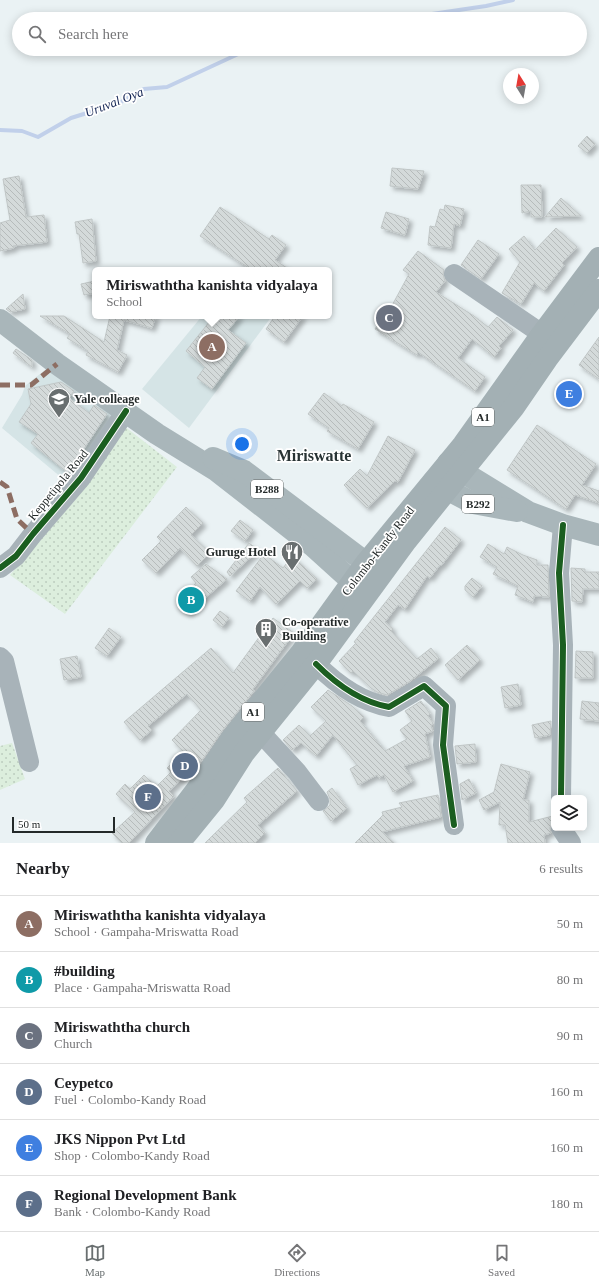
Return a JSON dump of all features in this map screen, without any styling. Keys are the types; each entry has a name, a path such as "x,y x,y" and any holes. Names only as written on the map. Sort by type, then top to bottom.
{"highway":[{"name":"Colombo-Kandy Road","path":"455,467 463,445 542,334 599,258"},
{"name":"Colombo-Kandy Road","path":"179,843 206,794 232,738 297,658 359,588 455,467 514,407 546,359 599,290"},
{"name":"Colombo-Kandy Road","path":"156,843 206,794 244,753 316,664 359,588"}],"main road":[{"name":"B288","path":"0,320 57,364 157,434 217,471 313,546 359,588"},
{"name":"B288","path":"157,434 244,471 374,568"},
{"name":"B292","path":"455,467 528,512"},
{"name":"B292","path":"440,486 473,503 528,512 564,525 599,535"}],"street":[{"path":"454,274 542,334"},
{"name":"Keppetipola Road","path":"0,568 16,556 81,478 126,411"},
{"path":"561,795 563,646 558,574 564,525"},
{"path":"0,657 4,661 30,762"},
{"path":"316,664 332,680 373,704 389,707 424,686 446,706 443,745 454,824"},
{"path":"261,733 297,772 319,801"},
{"path":"563,831 570,843"}],"shaded area":[{"path":"200,319 270,319 189,428 142,389"},
{"name":"Yale colleage","path":"50,366 115,410 68,483 2,428 22,395 25,386"}],"green space":[{"path":"124,426 177,467 65,614 10,575 75,500"},
{"path":"12,743 25,779 0,790 0,746"}],"building":[{"path":"587,136 595,144 587,153 578,146"},
{"path":"392,168 424,171 418,189 390,186"},
{"path":"19,176 26,217 44,215 47,242 13,246 14,248 0,251 0,223 10,220 3,179"},
{"path":"521,185 541,185 542,217 531,217 531,211 522,213"},
{"path":"561,198 581,216 545,217"},
{"path":"445,205 464,209 460,226 454,224 451,248 428,245 430,226 435,227 440,209 444,210"},
{"path":"220,207 269,239 272,235 286,245 275,260 286,267 247,267 200,236"},
{"path":"386,212 409,219 405,235 381,228"},
{"path":"92,219 96,261 83,263 79,234 77,234 75,222"},
{"path":"556,228 577,247 562,263 564,265 544,291 534,283 521,304 502,293 520,262 509,249 524,236 535,250"},
{"path":"478,240 499,254 481,279 461,265"},
{"path":"418,251 444,270 443,274 445,281 436,292 474,316 488,327 497,317 513,330 499,346 501,348 494,357 472,339 458,358 485,377 475,391 418,352 417,355 375,329 387,310 389,311 409,274 403,270"},
{"path":"92,282 92,294 84,295 81,284"},
{"path":"23,294 25,309 10,312 6,309"},
{"path":"40,316 64,316 104,342 109,319 155,319 152,328 124,320 117,350 127,355 118,372 86,355 88,351 67,338 70,334"},
{"path":"212,319 237,319 228,330 246,343 212,389 197,378 205,367 186,351"},
{"path":"273,319 301,319 284,342 266,329"},
{"path":"599,337 599,379 579,365"},
{"path":"16,349 32,360 32,367 13,353"},
{"name":"Yale colleage","path":"61,382 74,391 69,398 89,413 94,405 107,414 68,473 31,443 38,434 19,422 31,404 28,389"},
{"path":"324,393 342,406 343,404 374,422 358,449 327,431 329,428 308,414"},
{"path":"537,425 596,464 582,485 599,491 599,503 575,495 566,509 507,470"},
{"path":"388,436 415,450 398,482 395,481 367,508 344,485 360,469 367,476"},
{"path":"186,507 203,523 191,535 210,553 197,566 180,548 156,573 142,560 161,541 157,537"},
{"path":"240,520 253,530 245,541 231,531"},
{"path":"445,527 461,540 430,578 427,576 405,609 398,605 385,622 393,629 391,631 417,659 431,648 439,658 409,682 387,695 377,692 353,671 351,673 339,661 356,643 354,642"},
{"path":"249,543 259,550 230,576 227,572"},
{"path":"488,544 504,554 507,547 537,560 537,565 548,565 549,597 534,596 533,602 515,595 518,586 493,574 497,567 480,557"},
{"path":"264,554 283,568 292,556 317,579 307,588 300,581 276,604 260,587 250,601 236,591"},
{"path":"206,564 227,579 188,613 177,604 196,583 191,577"},
{"path":"571,568 585,569 585,572 599,572 599,589 583,589 582,602 572,601"},
{"path":"472,578 482,586 473,597 465,590 465,586"},
{"path":"220,611 229,618 222,627 213,620"},
{"path":"273,618 294,633 253,689 254,691 222,731 198,766 197,765 169,791 174,796 129,843 122,843 112,833 135,812 116,794 125,784 130,789 144,775 156,787 171,772 167,768 184,752 172,740 201,710 187,694 148,726 152,730 140,740 124,722 211,648 233,673"},
{"path":"109,628 121,637 107,656 95,648"},
{"path":"467,645 480,660 458,680 445,665"},
{"path":"576,651 593,652 593,678 575,678"},
{"path":"77,656 81,677 64,680 60,659"},
{"path":"518,684 521,705 505,708 501,687"},
{"path":"328,690 352,706 364,717 360,721 385,751 407,739 400,730 412,721 405,711 421,701 430,714 428,716 433,723 431,726 433,731 425,734 430,757 404,766 413,781 393,792 384,775 379,778 377,775 358,785 350,769 357,765 333,735 316,756 301,743 292,750 283,740 299,725 310,736 326,721 311,707"},
{"path":"582,701 599,703 599,721 580,719"},
{"path":"551,721 550,735 535,738 532,725"},
{"path":"475,744 476,762 457,764 455,746"},
{"path":"501,764 530,772 523,800 529,800 529,822 551,816 551,833 544,835 545,843 508,843 505,825 499,825 500,802 484,810 479,800 494,792"},
{"path":"278,768 297,791 258,825 265,833 255,843 205,843 247,802 244,798"},
{"path":"469,779 476,793 462,800 460,784"},
{"path":"332,788 347,808 331,821 323,811 330,805 330,799 327,792"},
{"path":"438,795 441,817 382,832 394,843 355,843 383,815 382,812 402,807 399,803"}],"waterway":[{"name":"Uruval Oya","path":"445,12 513,0"},
{"name":"Uruval Oya","path":"0,130 22,131 38,137 71,118 119,103 144,89 167,87 234,56"}],"marked path":[{"path":"0,385 31,385 57,364"},
{"path":"0,482 7,487 17,519 33,534"}],"cycle path":[{"path":"0,568 16,556 81,478 126,411"},
{"path":"561,795 563,645 559,573 563,525"},
{"path":"316,664 350,691 379,705 389,707 424,686 446,706 443,745 454,825"}],"place":[{"name":"Miriswaththa church","path":"389,318"},
{"name":"Miriswaththa kanishta vidyalaya","path":"212,347"},
{"name":"JKS Nippon Pvt Ltd","path":"569,394"},
{"name":"Yale colleage","path":"59,418"},
{"name":"Guruge Hotel","path":"292,572"},
{"name":"#building","path":"191,600"},
{"name":"Co-operative Building","path":"266,648"},
{"name":"Ceypetco","path":"185,766"},
{"name":"Regional Development Bank","path":"148,797"}],"district":[{"name":"Miriswatte","path":"314,455"}]}
